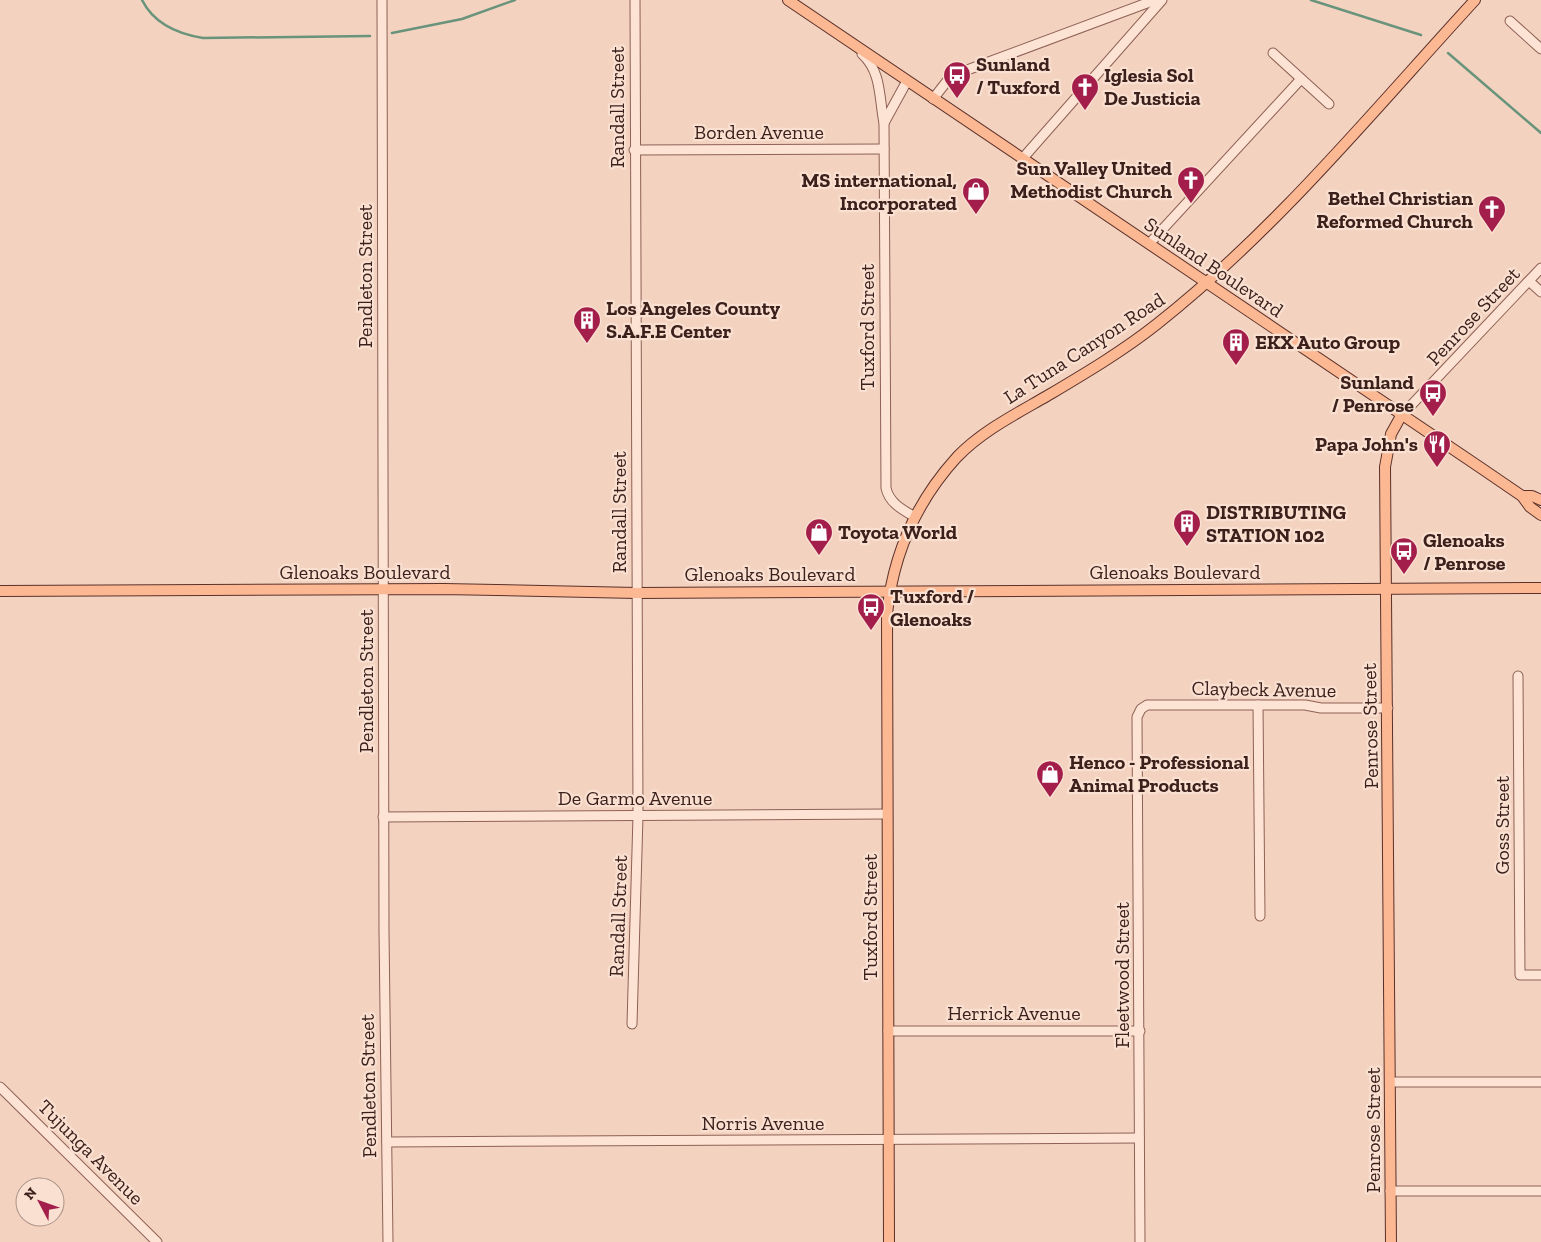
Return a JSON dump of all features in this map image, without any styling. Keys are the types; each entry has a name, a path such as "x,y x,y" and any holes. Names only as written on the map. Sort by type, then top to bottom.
{"main road":[{"name":"Sunland Boulevard","path":"788,0 1522,496 1530,507 1541,515"},
{"name":"La Tuna Canyon Road","path":"890,591 902,546 915,517 938,481 958,456 979,438 1136,339 1206,283 1265,229 1474,0"},
{"name":"Penrose Street","path":"1391,1242 1385,467 1391,434 1402,416"},
{"name":"Sunland Boulevard","path":"1522,496 1532,496 1541,500"},
{"name":"Glenoaks Boulevard","path":"0,591 385,590 637,593 1541,588"},
{"name":"Tuxford Street","path":"889,1242 887,614 890,591"}],"street":[{"name":"Pendleton Street","path":"382,0 385,590 384,817 388,1242"},
{"name":"Randall Street","path":"632,1024 638,816 634,150 635,0"},
{"path":"933,99 951,76 1155,0"},
{"path":"1023,158 1162,0"},
{"path":"1510,21 1541,49"},
{"name":"Tuxford Street","path":"848,40 870,61 877,74 884,123 886,488 888,496 895,505 915,517"},
{"path":"1273,53 1329,104"},
{"path":"1149,244 1301,79"},
{"name":"Tuxford Street","path":"884,123 907,81"},
{"name":"Borden Avenue","path":"634,150 884,149"},
{"name":"Penrose Street","path":"1402,416 1541,268"},
{"path":"1529,281 1541,292"},
{"name":"Goss Street","path":"1518,676 1520,975 1541,975"},
{"name":"Claybeck Avenue","path":"1141,709 1147,705 1388,708"},
{"path":"1258,705 1260,916"},
{"name":"Fleetwood Street","path":"1140,1242 1137,716 1141,709"},
{"name":"De Garmo Avenue","path":"384,817 887,814"},
{"name":"Herrick Avenue","path":"888,1031 1140,1030"},
{"path":"1391,1082 1541,1082"},
{"name":"Tujunga Avenue","path":"0,1086 157,1242"},
{"name":"Norris Avenue","path":"387,1142 1139,1138"},
{"path":"1390,1191 1541,1191"}],"waterway":[{"path":"142,0 160,22 176,31 203,38 370,36"},
{"path":"392,33 462,19 515,0"},
{"path":"1311,0 1421,35"},
{"path":"1448,53 1541,133"}],"place":[{"name":"Sunland / Tuxford","path":"957,99"},
{"name":"Iglesia Sol De Justicia","path":"1085,111"},
{"name":"Sun Valley United Methodist Church","path":"1191,204"},
{"name":"MS international, Incorporated","path":"976,215"},
{"name":"Bethel Christian Reformed Church","path":"1492,233"},
{"name":"Los Angeles County S.A.F.E Center","path":"587,344"},
{"name":"EKX Auto Group","path":"1236,366"},
{"name":"Sunland / Penrose","path":"1433,417"},
{"name":"Papa John's","path":"1437,468"},
{"name":"DISTRIBUTING STATION 102","path":"1187,547"},
{"name":"Toyota World","path":"819,556"},
{"name":"Glenoaks / Penrose","path":"1404,575"},
{"name":"Tuxford / Glenoaks","path":"871,631"},
{"name":"Henco - Professional Animal Products","path":"1050,798"}]}
